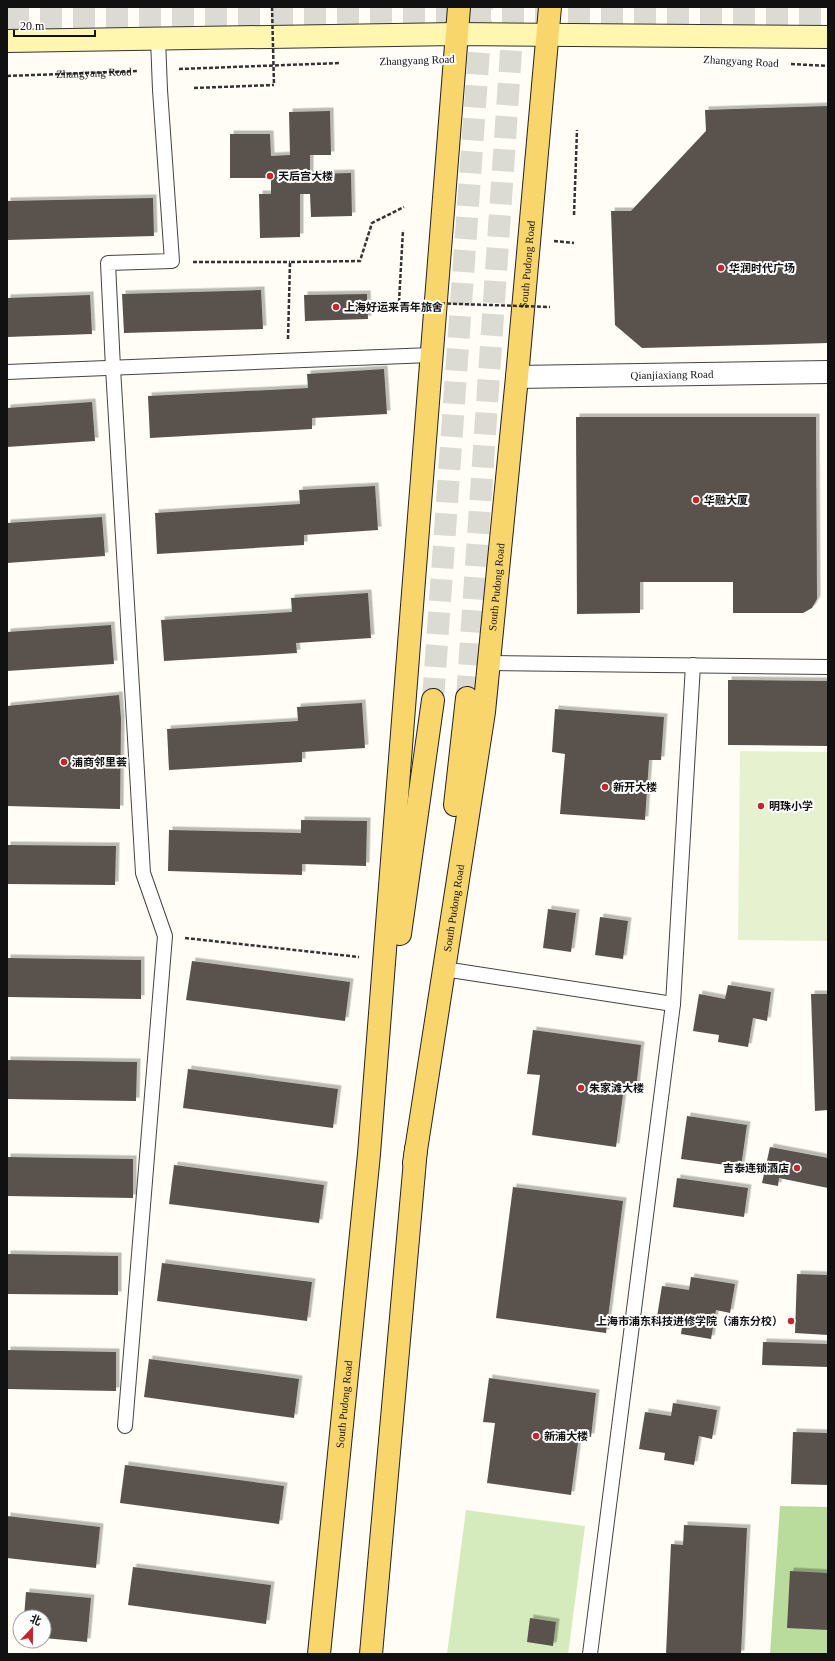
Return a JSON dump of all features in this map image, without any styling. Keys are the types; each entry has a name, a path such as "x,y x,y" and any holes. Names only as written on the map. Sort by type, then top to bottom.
{"main road":[{"name":"South Pudong Road","path":"319,1654 370,1154 459,7"},
{"name":"South Pudong Road","path":"414,1163 484,712 517,377 550,7"},
{"path":"7,41 456,34 828,37"},
{"name":"South Pudong Road","path":"371,1654 414,1163 467,698"},
{"name":"South Pudong Road","path":"370,1154 433,700"}],"street":[{"name":"Qianjiaxiang Road","path":"517,377 828,372"}],"lane":[{"path":"125,1426 165,936 143,873 108,264 172,261 158,38"},
{"path":"7,372 432,355"},
{"path":"489,663 828,666"},
{"path":"590,1654 673,1004 692,665"},
{"path":"444,969 673,1004"}],"path":[{"path":"194,88 274,85 272,7"},
{"name":"Zhangyang Road","path":"7,76 343,63"},
{"name":"Zhangyang Road","path":"789,64 828,66"},
{"path":"574,215 577,130"},
{"path":"172,261 360,261 372,223 404,207"},
{"path":"403,230 399,302 550,307"},
{"path":"553,241 574,243"},
{"path":"287,361 290,262"},
{"path":"165,936 384,960"}],"green space":[{"path":"740,751 828,752 828,941 738,940"},
{"path":"780,1506 828,1507 828,1654 770,1654"},
{"path":"466,1510 585,1526 568,1654 447,1654"}],"building":[{"name":"华润时代广场","path":"828,106 828,343 642,348 615,325 611,211 631,211 706,131 705,110"},
{"name":"天后宫大楼","path":"330,111 331,155 310,155 310,174 351,173 352,216 311,217 310,194 300,194 300,237 260,238 259,194 271,194 271,178 230,178 230,134 270,134 271,156 290,155 289,112"},
{"path":"153,198 154,236 7,240 7,201"},
{"path":"261,290 263,329 124,333 122,294"},
{"name":"上海好运来青年旅舍","path":"367,294 368,319 305,321 304,295"},
{"path":"90,295 92,334 7,337 7,298"},
{"path":"384,369 387,414 312,418 312,429 150,438 148,396 308,388 307,374"},
{"path":"92,402 95,441 7,447 7,408"},
{"name":"华融大厦","path":"576,417 816,417 817,599 812,608 803,613 733,613 733,582 640,582 640,613 577,614"},
{"path":"375,486 378,530 304,535 304,545 157,554 155,513 300,504 299,490"},
{"path":"102,517 105,556 7,563 7,523"},
{"path":"368,593 371,638 296,643 297,653 164,661 161,620 292,612 291,598"},
{"path":"111,625 114,664 7,671 7,632"},
{"path":"728,680 828,681 828,746 728,745"},
{"name":"浦商邻里荟","path":"119,695 121,719 120,809 7,806 7,706"},
{"path":"362,703 365,748 302,752 302,762 169,770 167,729 298,721 297,707"},
{"name":"新开大楼","path":"555,709 664,717 661,760 649,760 645,820 560,814 565,754 552,752"},
{"path":"301,820 367,821 366,866 302,864 302,875 168,871 169,830 301,833"},
{"path":"7,845 116,846 115,885 7,884"},
{"path":"548,909 576,913 571,952 543,948"},
{"path":"600,917 628,921 623,959 595,955"},
{"path":"7,958 141,960 141,999 7,997"},
{"path":"192,961 350,982 345,1021 186,1000"},
{"path":"728,985 771,992 767,1021 753,1018 748,1047 718,1042 719,1035 693,1031 699,994 725,999"},
{"path":"811,994 828,994 828,1110 815,1111"},
{"name":"朱家滩大楼","path":"533,1030 641,1045 636,1089 624,1087 616,1147 532,1135 540,1075 527,1074"},
{"path":"7,1060 137,1062 136,1101 7,1099"},
{"path":"188,1069 338,1089 333,1128 183,1108"},
{"path":"687,1116 747,1125 741,1167 681,1159"},
{"name":"吉泰连锁酒店","path":"770,1147 828,1158 828,1188 779,1178 778,1186 762,1183"},
{"path":"7,1157 133,1159 133,1198 7,1196"},
{"path":"174,1165 324,1185 319,1223 169,1204"},
{"path":"677,1178 748,1188 744,1217 673,1207"},
{"path":"513,1187 623,1201 606,1333 496,1318"},
{"path":"7,1254 118,1256 118,1295 7,1294"},
{"path":"162,1263 312,1282 307,1321 157,1301"},
{"path":"797,1274 828,1275 828,1335 795,1333"},
{"path":"691,1277 735,1284 730,1313 716,1310 711,1339 681,1334 682,1327 656,1323 662,1286 689,1290"},
{"path":"763,1342 828,1344 828,1367 762,1365"},
{"path":"7,1350 116,1352 116,1391 7,1389"},
{"path":"149,1359 299,1379 294,1418 144,1397"},
{"name":"新浦大楼","path":"489,1378 596,1393 591,1437 579,1435 571,1495 487,1483 495,1423 483,1422"},
{"path":"673,1403 717,1410 712,1439 699,1436 694,1465 664,1460 665,1453 639,1449 645,1412 671,1416"},
{"path":"793,1432 828,1433 828,1485 791,1484"},
{"path":"125,1465 284,1486 279,1524 120,1503"},
{"path":"7,1516 100,1527 96,1568 7,1558"},
{"path":"684,1525 747,1528 741,1654 666,1654 671,1544 683,1545"},
{"path":"133,1567 271,1585 266,1624 128,1605"},
{"path":"790,1571 828,1573 828,1630 787,1628"},
{"path":"26,1592 91,1598 87,1642 52,1639 52,1609 25,1609"},
{"path":"530,1618 556,1622 553,1646 527,1642"}],"tunnel":[{"path":"433,700 482,7"},
{"path":"467,698 514,7"},
{"path":"7,18 828,16"}],"place":[{"name":"天后宫大楼","path":"270,176"},
{"name":"华润时代广场","path":"721,268"},
{"name":"上海好运来青年旅舍","path":"336,307"},
{"name":"华融大厦","path":"696,500"},
{"name":"浦商邻里荟","path":"64,762"},
{"name":"新开大楼","path":"605,787"},
{"name":"明珠小学","path":"761,806"},
{"name":"朱家滩大楼","path":"581,1088"},
{"name":"吉泰连锁酒店","path":"797,1168"},
{"name":"上海市浦东科技进修学院（浦东分校）","path":"791,1321"},
{"name":"新浦大楼","path":"536,1436"}]}
